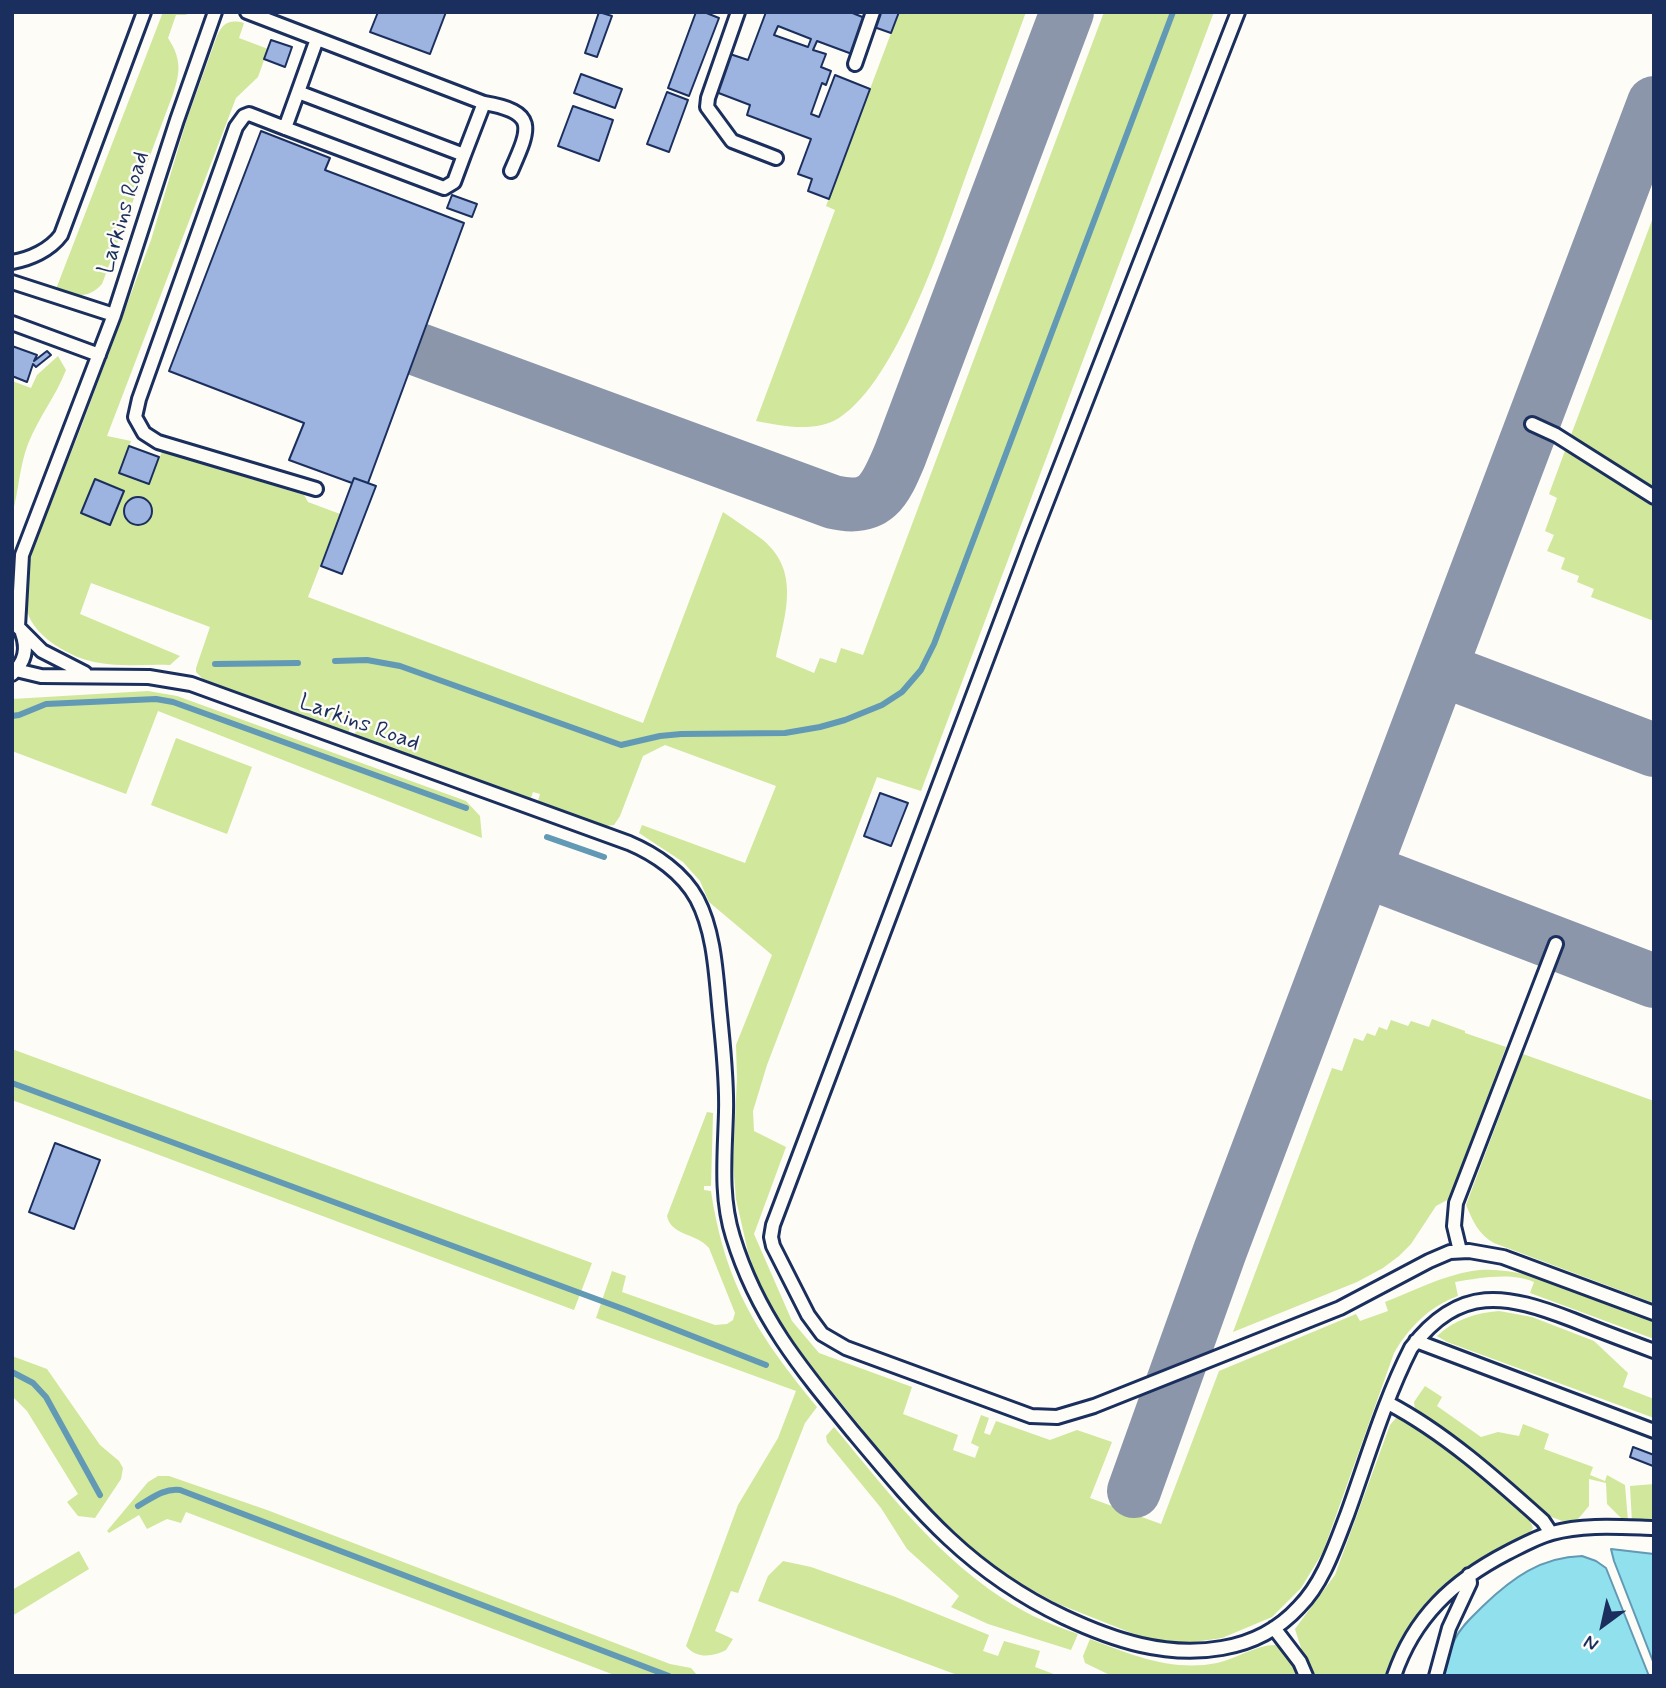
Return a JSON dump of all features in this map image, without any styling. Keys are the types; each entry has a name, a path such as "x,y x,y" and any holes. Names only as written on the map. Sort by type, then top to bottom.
{"lane":[{"path":"12,262 38,253 55,243 61,235 144,12"},
{"name":"Larkins Road","path":"215,12 180,109 114,315 22,555 15,624 23,635 25,653 14,672 41,677 149,677 191,684 629,843 646,851 673,871 686,884 699,904 714,956 724,1054 724,1190 728,1221 754,1294 780,1339 808,1377 940,1532 986,1572 1014,1591 1041,1606 1126,1642 1178,1652 1211,1650 1257,1638 1299,1608 1320,1577 1337,1540 1407,1355 1433,1324 1455,1308 1499,1299 1531,1304 1654,1351"},
{"path":"247,12 484,103 508,107 523,119 526,126 525,136 511,170"},
{"path":"738,12 707,107 732,141 776,158"},
{"path":"855,64 873,12"},
{"path":"1238,12 1031,542 774,1225 771,1240 815,1326 832,1341 1012,1410 1049,1418 1082,1411 1340,1307 1429,1261 1460,1251 1476,1251 1503,1257 1654,1312"},
{"path":"285,128 317,39"},
{"path":"298,92 464,155"},
{"path":"316,489 158,442 144,433 135,417 139,399 236,127 244,116 249,114 444,188 454,182 484,103"},
{"path":"12,282 114,315"},
{"path":"12,323 99,355"},
{"path":"1532,424 1556,435 1654,497"},
{"path":"12,573 22,555"},
{"path":"15,624 42,651 94,676"},
{"path":"1460,1251 1454,1226 1456,1203 1556,944"},
{"path":"1416,1342 1654,1431"},
{"path":"1388,1402 1419,1419 1442,1437 1544,1521 1551,1533"},
{"path":"1394,1676 1408,1642 1422,1620 1443,1596 1469,1575 1515,1549 1551,1533 1581,1529 1654,1528"},
{"path":"1436,1676 1449,1628 1470,1583 1469,1575"},
{"path":"1274,1628 1306,1676"}],"green space":[{"path":"163,12 194,12 176,15 168,38 178,65 173,94 102,284 86,294 63,292 56,289"},
{"path":"899,12 1026,12 933,265 900,339 881,372 861,399 830,423 798,427 756,421 835,210 826,206"},
{"path":"1104,12 1214,12 921,791 877,777 767,1065 753,1111 754,1131 786,1147 754,1234 792,1321 819,1353 912,1387 903,1414 958,1435 953,1450 975,1458 979,1447 971,1443 981,1415 989,1418 984,1433 990,1435 996,1421 1050,1440 1077,1430 1112,1442 1090,1498 1161,1524 1219,1371 1356,1314 1360,1321 1388,1311 1385,1302 1450,1276 1492,1270 1515,1272 1564,1285 1654,1320 1654,1339 1530,1293 1534,1282 1525,1279 1495,1277 1455,1282 1458,1296 1438,1305 1421,1318 1394,1353 1323,1552 1301,1588 1272,1617 1222,1638 1187,1643 1139,1636 1056,1603 1001,1573 974,1553 946,1527 890,1463 799,1351 761,1290 748,1252 736,1199 733,1163 736,1045 772,955 709,902 700,881 683,862 639,833 642,825 745,863 776,786 665,745 643,756 620,816 614,825 605,826 538,801 540,794 533,792 531,798 355,735 356,728 350,727 348,733 203,679 196,672 196,668 210,627 91,583 80,614 180,656 170,665 108,664 82,659 55,645 34,625 25,603 26,578 33,549 151,240 187,119 217,36 224,25 234,22 244,23 239,38 268,49 258,77 236,98 107,436 131,441 125,459 153,472 162,452 304,495 308,502 340,514 308,597 643,723 723,512 763,540 775,552 782,566 787,595 776,657 814,673 820,658 836,663 841,648 863,655"},
{"path":"1654,215 1654,491 1571,435"},
{"path":"58,356 66,370 28,444 12,514 12,381 31,388 37,375"},
{"path":"1566,448 1654,504 1654,621 1591,597 1594,589 1577,582 1579,576 1561,569 1565,558 1547,551 1554,535 1545,531 1557,498 1549,494"},
{"path":"148,691 177,696 466,801 480,816 482,838 158,711 126,794 12,751 12,699"},
{"path":"176,738 252,767 227,834 151,805"},
{"path":"1432,1019 1506,1047 1449,1199 1436,1206 1411,1244 1383,1268 1357,1282 1233,1332 1332,1068 1342,1071 1354,1038 1363,1041 1367,1033 1375,1036 1379,1027 1387,1030 1391,1020 1408,1026 1411,1021 1429,1027"},
{"path":"12,1049 592,1263 574,1310 12,1100"},
{"path":"1523,1054 1654,1101 1654,1303 1494,1243 1484,1236 1474,1222 1466,1205"},
{"path":"707,1112 713,1113 711,1186 704,1186 704,1190 711,1191 717,1224 735,1282 761,1332 817,1407 805,1423 738,1593 731,1591 715,1631 733,1639 726,1650 705,1656 686,1646 738,1505 778,1438 796,1391 596,1318 612,1271 626,1276 622,1292 715,1325 727,1324 733,1320 735,1313 709,1248 698,1239 679,1231 669,1223 667,1216"},
{"path":"1499,1311 1532,1317 1594,1341 1628,1373 1623,1387 1654,1399 1654,1418 1437,1336 1466,1318"},
{"path":"12,1356 47,1369 100,1445 119,1461 123,1468 121,1479 95,1518 78,1516 67,1502 78,1494 27,1411 12,1396"},
{"path":"1425,1386 1442,1397 1437,1406 1481,1437 1498,1432 1519,1436 1523,1424 1549,1434 1544,1449 1593,1467 1590,1475 1605,1481 1607,1475 1625,1485 1628,1521 1624,1521 1607,1504 1606,1483 1589,1479 1589,1506 1573,1525 1549,1516 1415,1410 1414,1402"},
{"path":"1396,1418 1424,1429 1462,1457 1527,1513 1533,1528 1528,1536 1454,1580 1429,1603 1415,1624 1389,1676 1310,1676 1295,1629 1335,1575 1390,1425"},
{"path":"834,1427 901,1507 949,1556 1003,1598 1033,1616 1078,1634 1071,1650 988,1624 951,1607 959,1596 907,1549 881,1508 827,1442 826,1436"},
{"path":"158,1476 169,1476 267,1510 670,1664 691,1668 698,1676 617,1676 186,1512 181,1523 167,1519 147,1529 139,1515 109,1533 107,1531 148,1482"},
{"path":"1654,1484 1654,1522 1632,1522 1630,1486"},
{"path":"79,1551 89,1569 12,1616 12,1590"},
{"path":"783,1561 811,1567 893,1596 989,1635 983,1651 998,1656 1004,1641 1040,1651 1035,1667 1059,1676 960,1676 758,1601 768,1576"},
{"path":"1090,1639 1137,1656 1184,1665 1217,1663 1261,1647 1275,1645 1288,1655 1301,1676 1112,1676 1085,1663 1083,1656"}],"water":[{"path":"1611,1549 1654,1554 1654,1664 1614,1561"},
{"path":"1582,1556 1606,1568 1649,1676 1443,1676 1449,1652 1458,1634 1494,1596 1516,1578 1540,1565 1567,1557"}],"building":[{"path":"378,12 446,12 430,54 370,32"},
{"path":"599,12 612,16 597,57 585,53"},
{"path":"696,12 719,18 689,96 668,88"},
{"path":"766,12 850,12 865,18 852,54 817,41 813,50 826,54 821,67 831,71 826,85 822,83 811,114 819,117 835,75 870,89 829,199 808,191 812,179 798,174 811,139 747,115 750,105 716,92 730,54 748,60","holes":["778,26 811,39 808,47 774,35"]},
{"path":"880,12 899,12 891,33 874,27"},
{"path":"271,40 292,47 285,67 264,59"},
{"path":"581,74 622,89 615,108 574,93"},
{"path":"667,92 688,100 669,152 647,144"},
{"path":"573,106 613,120 599,161 558,146"},
{"path":"261,131 330,158 325,170 464,223 368,483 354,478 352,483 289,460 304,423 169,371"},
{"path":"452,195 477,204 472,217 447,208"},
{"path":"12,346 37,355 34,361 47,351 51,355 36,367 33,364 27,382 12,376"},
{"path":"129,446 159,457 149,484 119,473"},
{"path":"354,478 376,486 342,574 321,566"},
{"path":"95,479 124,491 110,525 81,513"},
{"path":"138,497 148,501 152,511 148,521 138,525 128,521 124,511 128,501"},
{"path":"880,793 908,803 891,846 864,836"},
{"path":"55,1143 100,1160 74,1229 29,1212"},
{"path":"1633,1447 1654,1455 1653,1466 1630,1457"}],"waterway":[{"path":"335,661 367,660 400,666 621,745 681,734 785,733 820,727 882,705 902,692 921,670 934,644 1173,12"},
{"path":"215,664 298,663"},
{"path":"12,716 46,704 156,699 173,702 466,808"},
{"path":"547,837 604,857"},
{"path":"12,1083 626,1310 766,1365"},
{"path":"12,1372 33,1383 46,1397 100,1495"},
{"path":"138,1506 163,1492 180,1490 669,1676"}],"taxiway":[{"path":"417,349 833,502 860,504 869,501 884,488 900,455 1067,12"},
{"path":"1134,1491 1220,1251 1654,103"},
{"path":"1440,669 1654,750"},
{"path":"1364,870 1654,981"}]}
